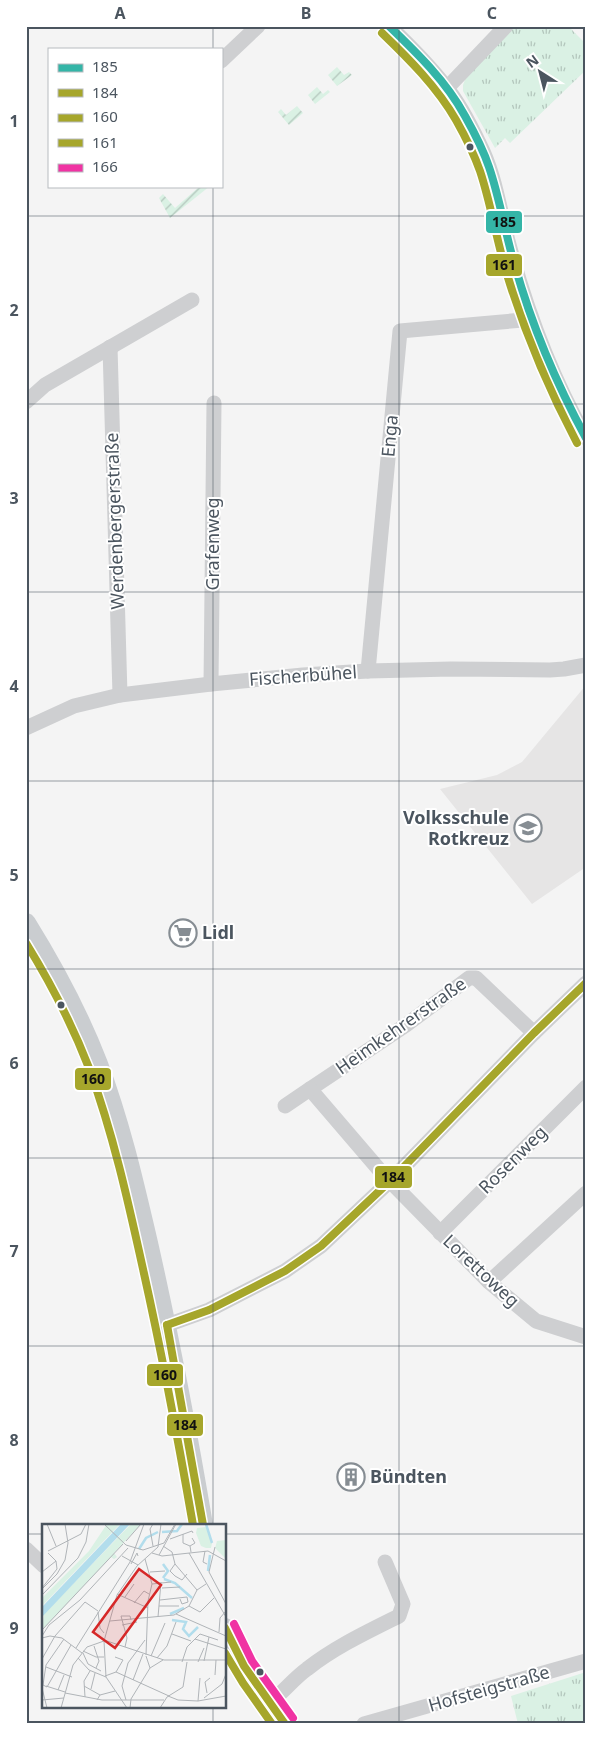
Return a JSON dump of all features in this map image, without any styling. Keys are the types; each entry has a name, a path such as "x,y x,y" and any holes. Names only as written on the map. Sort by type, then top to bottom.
{"main road":[{"path":"26,923 63,987 98,1064 112,1107 131,1172 167,1325 203,1524"},
{"path":"226,1631 246,1670 285,1724"}],"street":[{"path":"222,60 258,26"},
{"path":"389,26 414,50 447,88 479,142 490,166 508,240 531,318 561,393 586,438"},
{"path":"447,88 506,26"},
{"path":"26,402 45,385 192,300"},
{"name":"Enga","path":"368,672 400,331 531,318"},
{"name":"Werdenbergerstraße","path":"110,347 120,694"},
{"name":"Grafenweg","path":"211,684 214,403"},
{"name":"Fischerbühel","path":"26,728 74,706 120,694 303,675 451,669 564,669 586,665"},
{"name":"Heimkehrerstraße","path":"286,1106 406,1025 469,978 476,978 534,1033"},
{"path":"167,1325 209,1310 285,1271 321,1246 391,1180 534,1033 586,983"},
{"name":"Rosenweg","path":"440,1233 586,1087"},
{"path":"310,1089 382,1173 391,1180"},
{"name":"Lorettoweg","path":"391,1180 489,1282 536,1321 586,1337"},
{"path":"489,1282 586,1193"},
{"path":"26,1549 42,1564"},
{"path":"269,1703 305,1670 330,1652 399,1616 403,1604 385,1562"},
{"name":"Hofsteigstraße","path":"364,1724 586,1661"}],"shaded area":[{"name":"Volksschule Rotkreuz","path":"586,685 586,867 532,904 440,789 497,775 522,762"}],"green space":[{"path":"515,26 568,26 586,44 586,70 510,143 505,138 495,148 463,91 463,85 466,77"},
{"path":"337,67 344,75 349,72 352,75 337,86 328,75"},
{"path":"317,87 323,94 328,90 330,92 315,104 308,95"},
{"path":"297,106 303,113 289,125 278,112 281,109 286,115"},
{"path":"198,188 208,188 170,218 159,198 163,194 175,208"},
{"path":"586,1672 586,1724 518,1724 511,1696"}],"transit line":[{"name":"185","path":"389,26 440,79 457,103 478,141 493,179 511,254 529,310 555,375 586,438"},
{"name":"161","path":"382,33 412,63 440,96 456,120 469,145 484,183 502,259 513,293 547,380 577,443"},
{"name":"160","path":"26,943 52,988 75,1035 98,1093 113,1142 157,1333 193,1524"},
{"name":"184","path":"167,1325 209,1310 285,1271 321,1246 391,1180 534,1033 586,983"},
{"name":"184","path":"167,1325 203,1524"},
{"name":"166","path":"234,1624 252,1661 293,1718"},
{"name":"184","path":"226,1630 244,1666 285,1724"},
{"name":"160","path":"226,1655 272,1724"}],"place":[{"name":"Volksschule Rotkreuz","path":"528,828"},
{"name":"Lidl","path":"183,933"},
{"name":"Bündten","path":"351,1477"}]}
